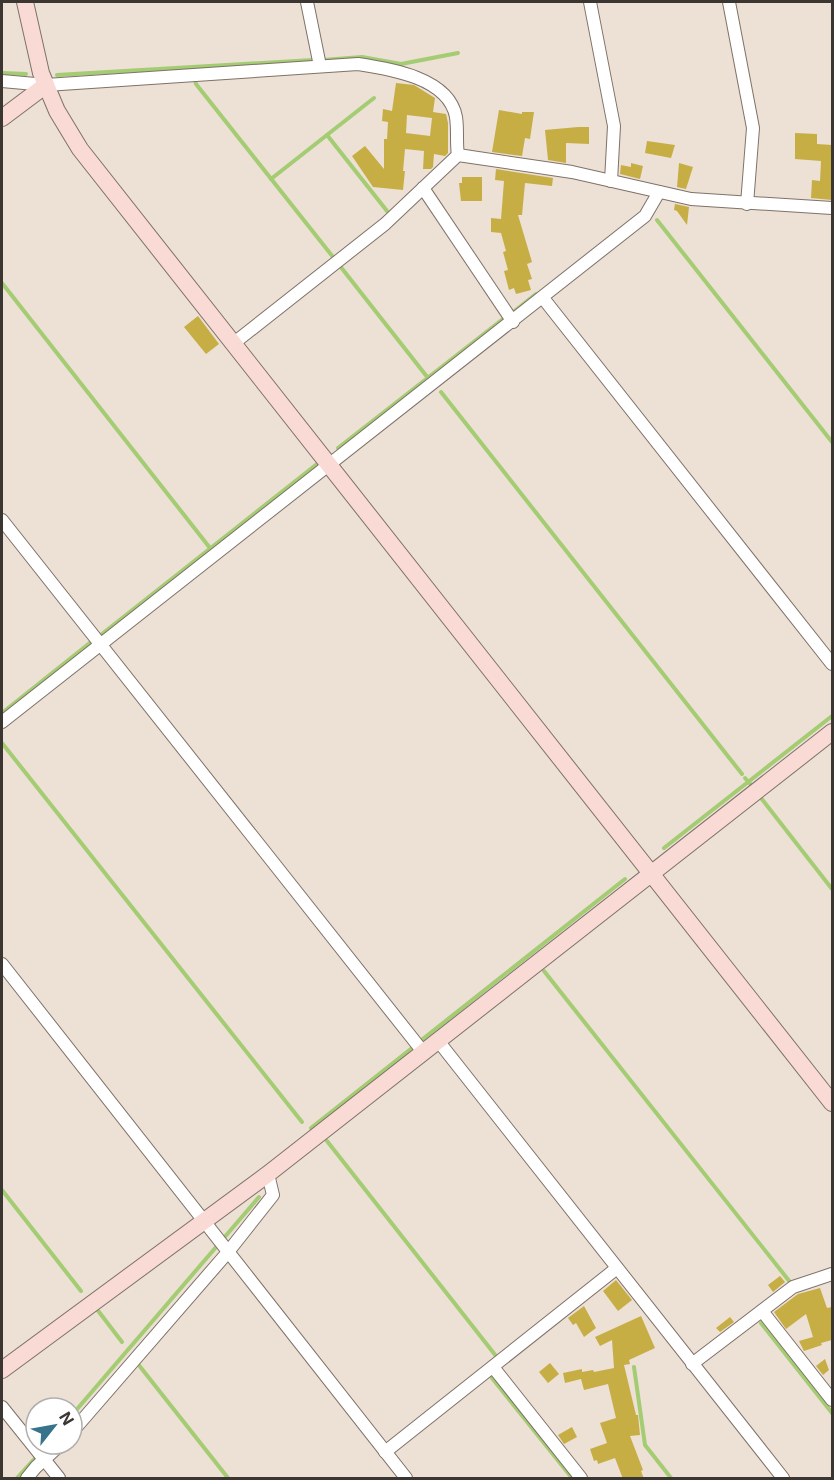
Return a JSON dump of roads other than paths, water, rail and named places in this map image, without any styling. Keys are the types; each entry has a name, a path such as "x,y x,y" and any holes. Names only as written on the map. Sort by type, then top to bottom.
{"street":[{"path":"25,2 34,50 46,85 57,111 80,149 832,1103"},
{"path":"307,2 320,66"},
{"path":"590,2 614,126 611,181"},
{"path":"729,2 753,128 747,204"},
{"path":"2,81 46,85 358,64 390,69 425,81 444,93 451,102 456,117 458,155 385,224 234,343"},
{"path":"2,118 46,85"},
{"path":"458,155 572,172 691,199 832,210"},
{"path":"423,188 513,322"},
{"path":"2,722 645,216 658,192"},
{"path":"543,297 832,664"},
{"path":"2,520 424,1053"},
{"path":"2,1370 268,1174 832,732"},
{"path":"2,964 406,1479"},
{"path":"439,1042 783,1479"},
{"path":"84,1417 223,1245 273,1195 268,1174"},
{"path":"385,1452 617,1268"},
{"path":"692,1364 793,1287 832,1274"},
{"path":"762,1311 831,1396"},
{"path":"493,1367 581,1479"},
{"path":"2,1407 24,1435"},
{"path":"27,1479 36,1467 40,1456"},
{"path":"40,1456 58,1479"}],"waterway":[{"path":"323,60 362,57 401,64 458,53"},
{"path":"57,75 313,60"},
{"path":"2,73 26,74"},
{"path":"195,80 333,257"},
{"path":"271,179 374,98"},
{"path":"327,135 387,211"},
{"path":"657,220 832,442"},
{"path":"340,266 428,378"},
{"path":"2,283 210,548"},
{"path":"512,313 536,294"},
{"path":"338,448 503,319"},
{"path":"441,392 742,774"},
{"path":"102,634 317,464"},
{"path":"2,713 91,642"},
{"path":"664,848 832,716"},
{"path":"2,743 302,1122"},
{"path":"745,778 752,786"},
{"path":"761,798 832,889"},
{"path":"419,1042 625,879"},
{"path":"544,971 790,1282"},
{"path":"311,1128 412,1048"},
{"path":"327,1141 496,1356"},
{"path":"2,1190 81,1291"},
{"path":"84,1401 259,1197"},
{"path":"96,1308 122,1342"},
{"path":"761,1323 832,1413"},
{"path":"138,1364 228,1478"},
{"path":"634,1367 645,1445 671,1478"},
{"path":"492,1378 572,1478"},
{"path":"17,1478 37,1456"}]}
